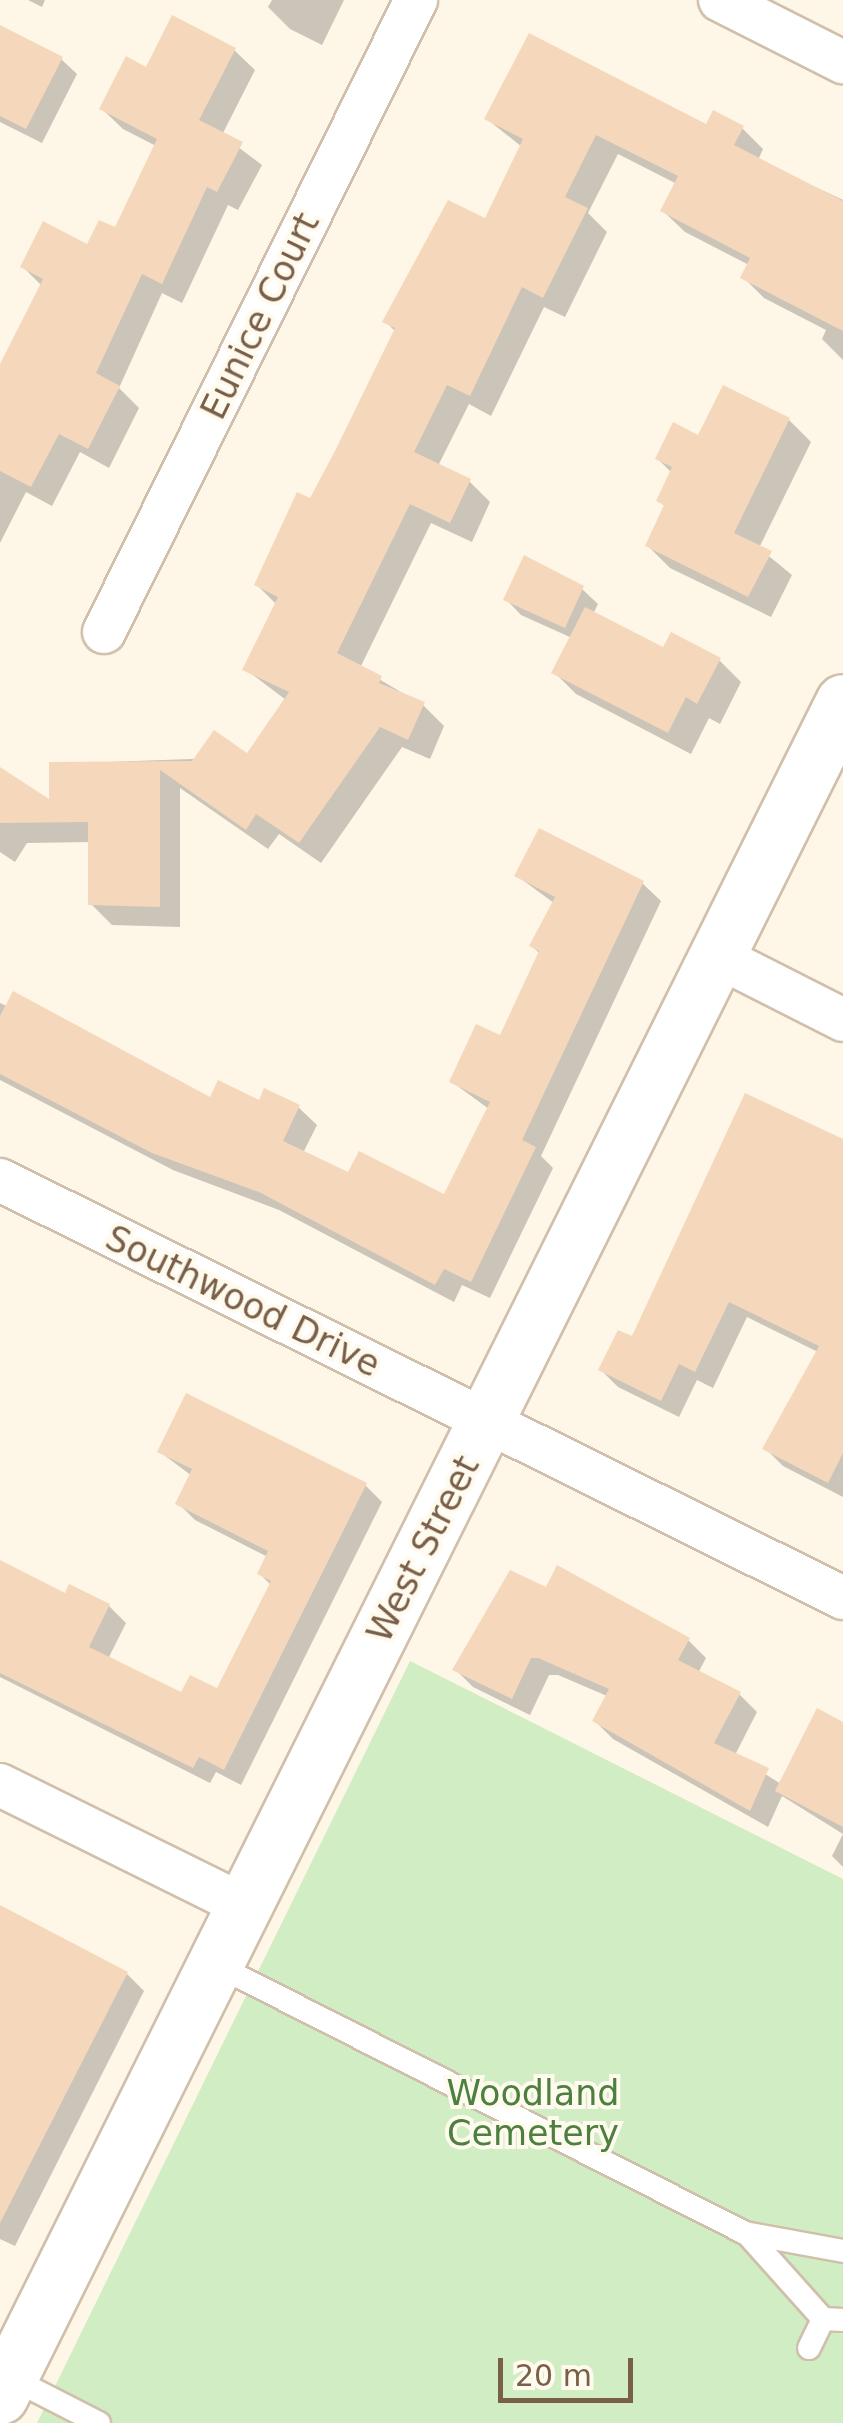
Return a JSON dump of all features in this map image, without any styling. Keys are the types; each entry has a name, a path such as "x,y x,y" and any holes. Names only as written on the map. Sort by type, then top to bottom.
{"main road":[{"name":"West Street","path":"3,2382 216,1965 843,702"}],"street":[{"name":"Eunice Court","path":"104,632 416,0"},
{"path":"720,0 843,62"},
{"path":"717,956 843,1020"},
{"name":"Southwood Drive","path":"0,1180 843,1598"},
{"path":"0,1785 244,1906"}],"lane":[{"path":"216,1965 745,2233 797,2247 843,2250"},
{"path":"745,2233 833,2320 809,2348"},
{"path":"3,2382 99,2423"}],"green space":[{"name":"Woodland Cemetery","path":"410,1661 843,1879 843,2423 37,2423"}],"building":[{"path":"172,15 236,48 199,120 243,142 217,192 207,187 162,284 142,274 96,373 120,386 88,449 59,434 31,487 0,471 0,364 43,279 20,267 43,221 87,244 99,220 115,227 157,139 99,109 126,56 146,67"},
{"path":"0,25 63,57 26,129 0,116"},
{"path":"529,33 706,124 713,110 744,126 734,145 843,201 843,331 740,278 750,258 660,211 678,176 596,135 565,197 588,208 543,298 522,287 470,396 447,385 414,452 471,479 450,523 410,504 337,653 382,676 379,683 425,702 408,740 380,727 299,843 256,814 246,830 160,770 160,907 88,905 88,822 0,823 0,767 49,799 49,762 192,761 214,730 247,753 289,692 242,670 278,597 254,585 297,492 310,498 336,449 395,328 382,322 448,200 485,218 523,139 484,119"},
{"path":"723,385 790,418 734,533 772,551 748,597 645,546 664,505 656,501 672,467 655,459 673,422 698,435"},
{"path":"524,555 584,586 565,628 503,600"},
{"path":"585,607 663,647 671,632 721,658 697,704 686,697 668,733 551,673"},
{"path":"539,828 644,881 522,1140 536,1147 471,1282 444,1269 435,1285 259,1192 152,1153 0,1074 0,1016 13,991 210,1097 218,1080 259,1100 264,1088 300,1105 283,1141 348,1172 359,1151 444,1194 490,1102 449,1082 476,1024 500,1035 539,951 529,946 555,897 514,876"},
{"path":"745,1093 843,1139 843,1453 828,1483 762,1449 819,1346 729,1302 695,1372 679,1364 661,1401 598,1370 618,1330 632,1336"},
{"path":"186,1393 367,1483 224,1770 199,1757 193,1768 0,1673 0,1560 65,1593 69,1584 110,1604 89,1647 181,1692 190,1675 217,1688 271,1581 257,1574 268,1551 175,1504 192,1469 157,1452"},
{"path":"557,1565 690,1638 678,1660 741,1692 714,1743 769,1768 750,1811 592,1721 609,1689 538,1658 531,1658 512,1699 452,1670 510,1570 546,1587"},
{"path":"817,1708 843,1722 843,1827 775,1791"},
{"path":"0,1905 128,1972 0,2223"}]}
